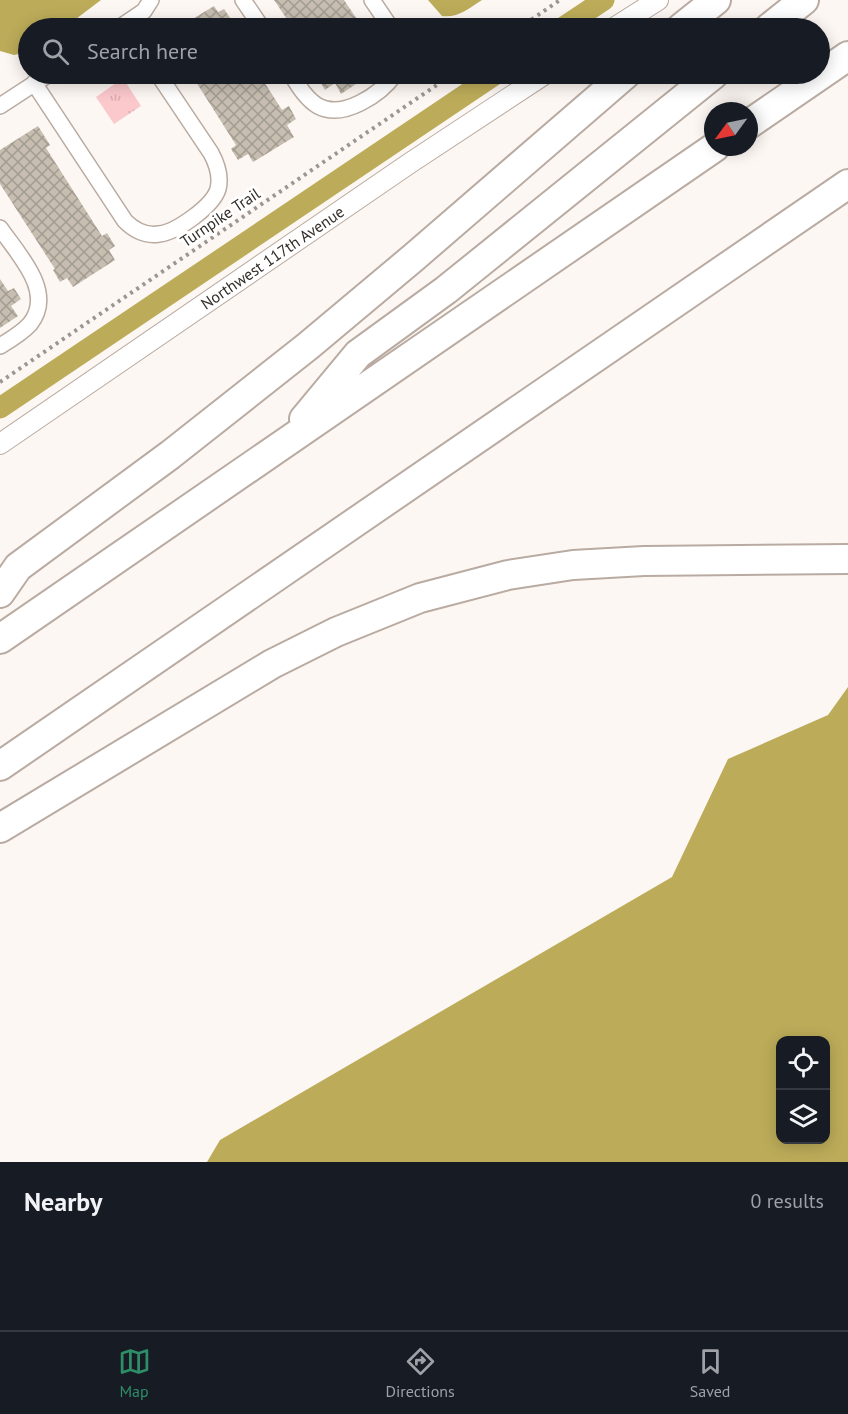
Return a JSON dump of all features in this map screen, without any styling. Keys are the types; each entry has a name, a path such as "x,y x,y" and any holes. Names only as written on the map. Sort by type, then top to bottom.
{"highway":[{"path":"694,18 716,0"},
{"path":"782,18 804,0"},
{"path":"830,68 848,56"},
{"path":"0,593 18,567 170,455 308,346 614,84"},
{"path":"285,443 358,354 476,266 702,84"},
{"path":"758,118 807,84"},
{"path":"0,639 704,155"},
{"path":"0,766 848,184"},
{"path":"0,828 272,664 336,632 420,598 499,578 573,565 644,561 848,559"}],"street":[{"path":"135,18 144,11 151,0"},
{"path":"243,0 255,18"},
{"path":"372,0 384,18"},
{"path":"630,18 658,0"},
{"path":"0,106 33,84"},
{"path":"35,84 125,221 136,230 156,234 171,230 202,210 214,198 219,181 217,164 211,153 165,84"},
{"path":"299,84 312,101 325,109 337,110 350,107 367,98 383,84"},
{"name":"Northwest 117th Avenue","path":"0,444 410,163 530,84"},
{"path":"0,228 33,277 38,290 38,301 29,325 0,346"}],"path":[{"path":"534,18 560,0"},
{"name":"Turnpike Trail","path":"0,382 438,84"}],"green space":[{"path":"114,84 127,84 141,106 114,124 96,97"}],"shaded area":[{"path":"0,0 101,0 77,18 18,18 18,54 0,51"},
{"path":"428,0 482,0 453,16 442,16"},
{"path":"848,687 848,1162 207,1162 220,1140 672,877 728,759 828,715"}],"building":[{"path":"274,0 344,0 356,18 286,18"},
{"path":"214,6 218,12 224,9 230,18 194,18"},
{"path":"197,84 265,84 282,110 289,106 296,119 287,125 294,137 253,162 248,154 238,160 231,149 236,145"},
{"path":"321,84 334,84 325,90"},
{"path":"336,84 356,84 341,94"},
{"path":"38,126 50,145 46,148 102,236 107,233 115,246 109,250 115,260 73,287 67,278 60,282 53,270 55,269 0,184 0,150"},
{"path":"0,279 8,291 14,288 21,299 11,306 18,316 0,328"}],"waterway":[{"path":"577,18 604,0"},
{"path":"0,408 481,84"}]}
